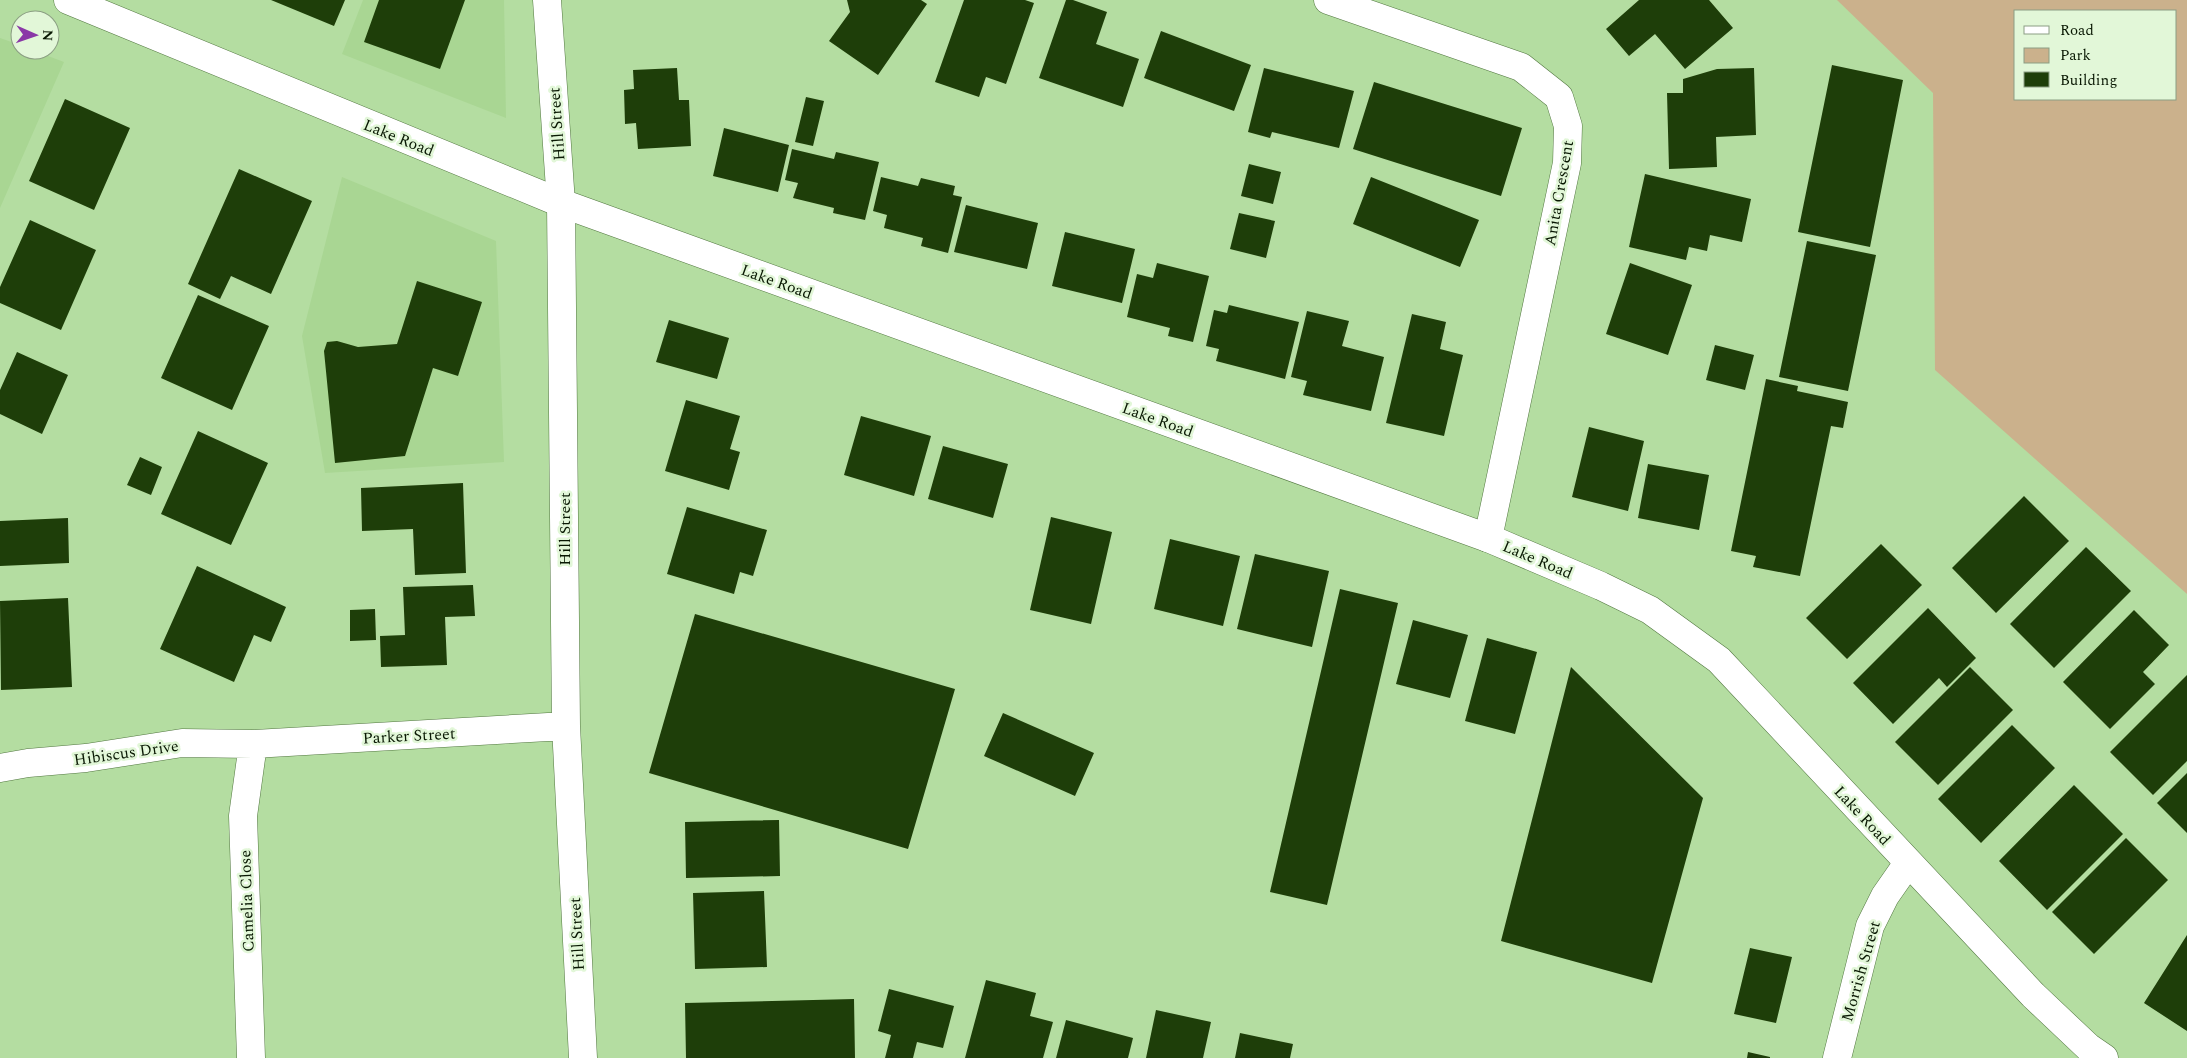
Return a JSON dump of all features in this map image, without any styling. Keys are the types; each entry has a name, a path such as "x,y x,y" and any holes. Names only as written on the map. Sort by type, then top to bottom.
{"street":[{"name":"Lake Road","path":"68,0 561,203 1488,538 1601,586 1650,610 1718,660 2033,994 2088,1046 2104,1058"},
{"name":"Hill Street","path":"548,0 561,203 566,726 583,1058"},
{"name":"Anita Crescent","path":"1328,0 1521,67 1559,97 1568,126 1566,162 1488,538"},
{"name":"Parker Street","path":"253,744 566,726"},
{"name":"Hibiscus Drive","path":"0,768 28,763 86,758 182,743 253,744"},
{"name":"Camelia Close","path":"251,1058 243,816 253,744"},
{"name":"Morrish Street","path":"1837,1058 1870,926 1885,896 1908,863"}],"shaded area":[{"path":"363,0 504,0 506,118 342,54"},
{"path":"0,38 10,42 10,60 59,60 64,62 0,208"},
{"path":"342,177 496,241 504,462 325,473 302,336"}],"green space":[{"path":"1837,0 2187,0 2187,594 1935,370 1933,93"}],"building":[{"path":"271,0 345,0 334,26"},
{"path":"379,0 465,0 440,69 364,42"},
{"path":"847,0 921,0 927,4 878,75 829,41 850,12"},
{"path":"964,0 1025,0 1034,3 1006,84 986,77 979,97 935,82"},
{"path":"1066,0 1073,0 1107,12 1096,44 1139,59 1123,107 1039,78"},
{"path":"1639,0 1709,0 1733,28 1685,69 1655,34 1629,56 1606,29"},
{"path":"1161,31 1251,65 1234,111 1144,78"},
{"path":"1832,65 1903,80 1870,247 1798,232"},
{"path":"677,68 679,100 689,100 691,146 638,149 636,123 625,124 624,90 634,89 633,70"},
{"path":"1264,68 1354,91 1339,148 1272,132 1270,138 1248,132"},
{"path":"1754,68 1756,135 1716,137 1717,167 1669,169 1667,93 1683,93 1683,79 1717,69"},
{"path":"1374,82 1522,128 1501,196 1353,149"},
{"path":"806,97 824,101 813,146 795,142"},
{"path":"65,99 130,128 94,210 29,181"},
{"path":"724,128 789,145 778,192 713,176"},
{"path":"792,149 834,159 836,152 879,162 865,220 833,213 834,208 793,198 798,183 785,180"},
{"path":"1249,164 1281,172 1273,204 1241,196"},
{"path":"239,169 312,201 271,294 231,276 220,299 188,284"},
{"path":"1645,174 1751,199 1742,242 1710,235 1707,251 1689,247 1686,260 1629,247"},
{"path":"881,177 918,186 921,178 955,186 953,195 962,197 948,253 921,246 923,238 884,228 887,215 873,211"},
{"path":"1371,177 1479,220 1460,267 1353,224"},
{"path":"966,205 1038,223 1027,269 954,252"},
{"path":"1239,213 1275,221 1266,258 1230,249"},
{"path":"30,220 96,250 61,330 0,303 0,287"},
{"path":"1065,232 1135,249 1122,303 1052,286"},
{"path":"1807,241 1876,255 1848,391 1779,377"},
{"path":"1157,263 1209,276 1193,342 1168,336 1170,328 1127,317 1137,274 1153,278"},
{"path":"1630,263 1692,285 1668,355 1606,334"},
{"path":"417,281 482,302 458,376 433,368 405,456 335,463 324,351 327,342 337,341 358,347 397,344"},
{"path":"198,295 269,326 232,410 161,378"},
{"path":"1229,305 1299,322 1285,379 1216,361 1219,349 1206,346 1214,310 1227,313"},
{"path":"1307,311 1349,321 1342,346 1384,357 1371,411 1303,395 1307,381 1291,377"},
{"path":"1412,314 1446,322 1440,349 1463,355 1444,436 1386,423"},
{"path":"669,320 729,338 717,379 656,362"},
{"path":"1715,345 1754,355 1745,390 1706,380"},
{"path":"17,352 68,375 42,434 0,414 0,390"},
{"path":"1766,379 1798,386 1797,391 1848,402 1843,428 1831,426 1800,576 1753,567 1756,556 1731,551"},
{"path":"686,400 740,416 730,449 740,452 729,490 665,471"},
{"path":"861,416 931,436 914,496 844,475"},
{"path":"1589,427 1644,441 1628,511 1572,497"},
{"path":"198,431 268,463 231,545 161,514"},
{"path":"943,446 1008,464 993,518 928,499"},
{"path":"140,457 162,467 151,495 127,485"},
{"path":"1648,464 1709,475 1699,530 1638,518"},
{"path":"463,483 466,573 415,575 413,529 362,531 361,488"},
{"path":"2024,496 2069,541 1996,613 1952,568"},
{"path":"687,507 767,530 753,576 740,572 734,594 667,574"},
{"path":"1051,517 1112,532 1091,624 1030,610"},
{"path":"68,518 69,563 0,566 0,521"},
{"path":"1170,539 1240,556 1223,626 1154,609"},
{"path":"1881,544 1922,585 1847,659 1806,618"},
{"path":"2086,547 2131,591 2054,668 2010,624"},
{"path":"1255,554 1329,571 1312,647 1237,629"},
{"path":"197,566 286,607 271,642 254,635 234,682 160,649"},
{"path":"473,585 475,616 445,617 447,665 381,667 380,636 405,635 403,587"},
{"path":"1340,589 1398,603 1327,905 1270,892"},
{"path":"68,598 72,687 1,690 0,601"},
{"path":"1928,608 1976,658 1947,687 1939,678 1893,724 1853,683"},
{"path":"375,609 376,640 350,641 350,610"},
{"path":"2134,610 2169,645 2143,672 2155,684 2110,729 2063,682"},
{"path":"695,614 955,689 908,849 649,773"},
{"path":"1413,620 1468,635 1450,698 1396,684"},
{"path":"1487,638 1537,652 1515,734 1465,721"},
{"path":"1571,667 1703,798 1652,983 1501,941"},
{"path":"1970,667 2013,710 1938,785 1895,742"},
{"path":"2187,675 2187,761 2153,795 2110,752"},
{"path":"1003,713 1094,753 1075,796 984,756"},
{"path":"2012,725 2055,768 1981,843 1938,799"},
{"path":"2187,773 2187,833 2157,803"},
{"path":"2074,785 2123,834 2047,910 1999,861"},
{"path":"779,820 780,876 686,878 685,822"},
{"path":"2126,838 2168,880 2094,954 2052,912"},
{"path":"764,891 767,967 695,969 693,893"},
{"path":"2187,935 2187,1031 2144,1003"},
{"path":"1750,948 1792,957 1776,1023 1734,1014"},
{"path":"986,980 1036,993 1030,1016 1053,1022 1043,1058 965,1058"},
{"path":"889,989 954,1006 943,1048 917,1042 913,1058 885,1058 891,1035 878,1031"},
{"path":"854,999 855,1058 686,1058 685,1003"},
{"path":"1156,1010 1211,1022 1203,1058 1146,1058"},
{"path":"1066,1020 1133,1038 1128,1058 1056,1058"},
{"path":"1240,1033 1293,1044 1290,1058 1235,1058"},
{"path":"1748,1052 1770,1057 1770,1058 1747,1058"}]}
